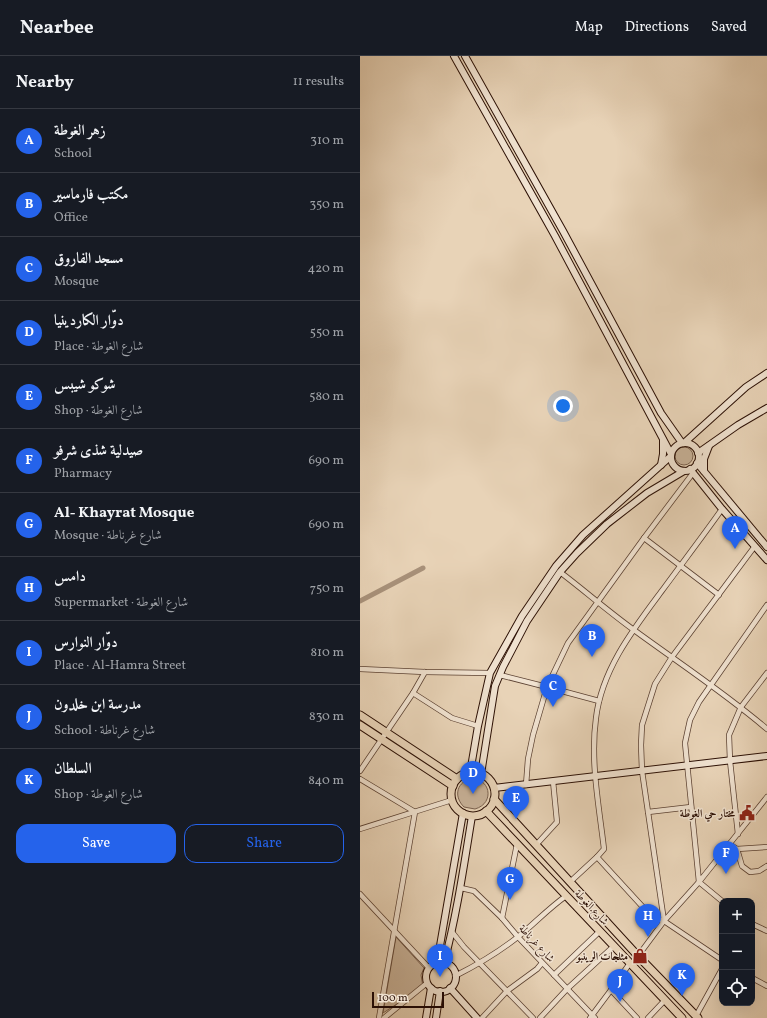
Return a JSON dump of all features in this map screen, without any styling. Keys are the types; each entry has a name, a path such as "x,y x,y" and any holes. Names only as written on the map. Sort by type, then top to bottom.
{"main road":[{"path":"454,56 555,236 663,439 671,455 674,466 679,469 689,471 767,560"},
{"path":"465,56 563,231 661,413 683,443 692,445 698,453 697,463 689,471 647,493 607,524 560,572 527,621 495,686 481,774"},
{"path":"470,773 478,726 490,673 522,616 556,566 583,535 671,455 675,447 683,443 746,387 767,373"},
{"path":"698,453 767,408"},
{"path":"661,465 663,439"},
{"path":"704,471 705,453 712,443"},
{"path":"697,463 767,547"},
{"path":"360,715 457,779"},
{"path":"360,725 453,786"},
{"path":"494,788 767,756"},
{"path":"470,773 481,774 489,780 494,788 494,799 492,804 486,811 477,815 472,816 463,814 458,810 452,800 451,793 453,786 457,779 463,775 470,773"},
{"path":"494,799 638,956 697,1017"},
{"name":"شارع الغوطة","path":"486,811 682,1018"},
{"path":"437,963 463,814"},
{"path":"444,962 461,888 472,816"},
{"path":"426,1018 429,985 426,975 429,968 437,963 444,962 452,968 455,981 450,988 440,991 429,985"},
{"path":"450,988 476,1018"},
{"path":"436,1018 440,991"}],"street":[{"path":"526,785 528,759 533,735 547,687 568,643 599,602 689,471"},
{"path":"570,882 604,849 595,757 596,719 599,700 605,681 614,662 633,630 722,510"},
{"path":"644,538 719,595"},
{"path":"664,921 642,771 642,725 655,684 672,657 754,546"},
{"path":"560,572 633,630 711,684 767,728"},
{"path":"719,899 699,882 685,743 690,720 699,702 767,605"},
{"path":"360,668 425,672 490,673"},
{"path":"360,771 413,693 425,672"},
{"path":"738,834 730,761 729,735 741,707 767,673"},
{"path":"500,675 599,700"},
{"path":"413,693 452,718 478,726"},
{"path":"360,779 415,812"},
{"path":"536,845 557,822 553,781"},
{"path":"638,956 664,921 699,882 767,797"},
{"path":"360,829 452,800"},
{"path":"648,812 691,807"},
{"path":"379,1018 415,812"},
{"path":"502,918 517,844"},
{"path":"729,844 737,849 767,847"},
{"path":"737,849 742,866 750,872 759,871 767,866"},
{"path":"597,857 652,917 664,921 719,958"},
{"name":"شارع غرناطة","path":"461,888 474,891 502,918 592,1017"},
{"path":"360,894 429,968"},
{"path":"455,976 480,963 518,937 566,896"},
{"path":"755,925 767,930"},
{"path":"452,932 464,947 533,1018"},
{"path":"554,975 600,932"},
{"path":"540,1018 567,989 614,946"},
{"path":"482,1018 507,991 537,969 542,963"},
{"path":"592,1017 630,963"},
{"path":"697,1017 721,970"},
{"path":"755,980 767,986"},
{"path":"384,1018 429,985"},
{"path":"611,990 637,1018"},
{"path":"648,1018 665,1000"}],"shaded area":[{"path":"684,447 690,450 693,456 690,462 684,465 678,462 675,456 678,450"},
{"path":"469,779 476,779 482,782 488,791 486,801 482,806 475,809 464,807 458,795 461,784"},
{"path":"396,937 424,968 421,975 423,987 383,1013"}],"waterway":[{"path":"360,601 423,568"}],"place":[{"name":"زهر الغوطة","path":"735,549"},
{"name":"مكتب فارماسير","path":"592,657"},
{"name":"مسجد الفاروق","path":"553,707"},
{"name":"دوّار الكاردينيا","path":"473,794"},
{"name":"مختار حي الغوطة","path":"747,813"},
{"name":"شوكو شيبس","path":"516,819"},
{"name":"صيدلية شذى شرفو","path":"726,874"},
{"name":"Al- Khayrat Mosque","path":"510,900"},
{"name":"دامس","path":"648,937"},
{"name":"مثلجات الرينبو","path":"640,956"},
{"name":"دوّار النوارس","path":"440,977"},
{"name":"السلطان","path":"682,996"},
{"name":"مدرسة ابن خلدون","path":"620,1002"}]}
